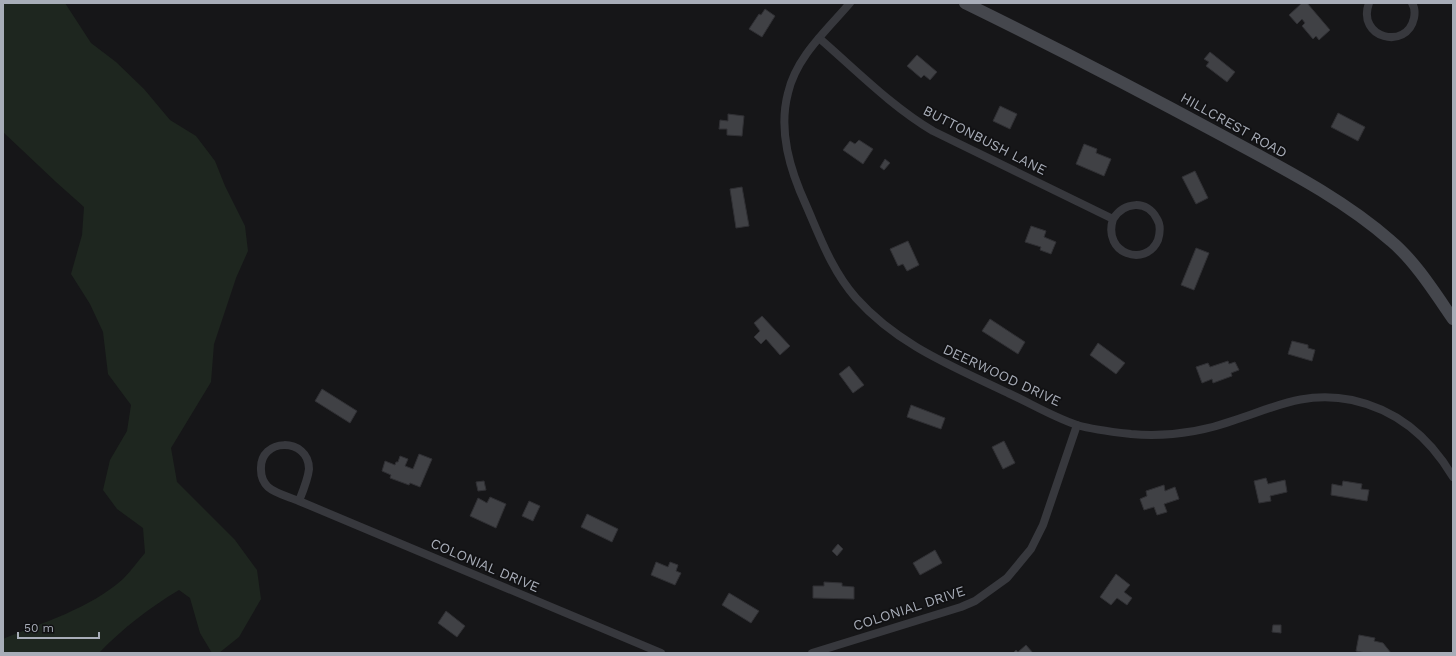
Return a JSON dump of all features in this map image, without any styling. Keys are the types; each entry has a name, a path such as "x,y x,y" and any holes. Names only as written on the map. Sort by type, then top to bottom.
{"street":[{"name":"DEERWOOD DRIVE","path":"850,3 819,38 800,64 792,80 787,94 785,134 788,157 798,187 829,257 844,284 878,319 914,346 941,361 1077,425 1131,434 1171,434 1212,427 1287,402 1312,398 1339,398 1363,403 1383,410 1416,431 1437,452 1453,477"},
{"name":"HILLCREST ROAD","path":"965,3 1152,97 1272,163 1361,216 1393,242 1425,278 1453,319"},
{"path":"1369,3 1367,9 1369,24 1373,30 1380,35 1387,37 1395,37 1409,29 1415,14 1412,3"},
{"name":"BUTTONBUSH LANE","path":"819,38 888,99 919,123 1113,218"},
{"path":"1140,205 1147,208 1158,220 1160,228 1156,243 1151,249 1143,254 1135,255 1123,251 1114,243 1111,235 1110,226 1113,218 1124,207 1140,205"},
{"name":"COLONIAL DRIVE","path":"812,653 961,606 974,601 1007,578 1031,549 1044,525 1077,425"},
{"name":"COLONIAL DRIVE","path":"299,501 308,476 309,468 307,460 303,453 297,448 289,445 274,447 267,452 260,466 264,481 269,487 276,491 299,501 661,653"}],"shaded area":[{"path":"3,3 65,3 91,43 116,62 144,89 170,120 196,136 215,161 225,186 245,226 248,251 236,278 214,344 211,382 171,448 177,482 235,540 257,570 261,599 239,637 219,653 212,653 200,633 190,598 179,590 137,619 117,635 99,653 3,653 3,639 66,614 96,599 123,579 145,553 143,528 117,509 103,490 110,460 127,431 131,405 108,374 103,332 90,304 71,274 82,235 84,207 3,132"}],"building":[{"path":"1302,3 1307,3 1330,30 1319,40 1316,36 1313,39 1302,26 1305,23 1302,19 1297,24 1289,15"},
{"path":"765,9 775,16 762,37 749,29 759,14 761,15"},
{"path":"1210,52 1235,72 1227,82 1206,66 1209,62 1204,59"},
{"path":"917,55 937,72 930,80 924,75 921,78 907,66"},
{"path":"1000,106 1017,114 1010,129 993,121"},
{"path":"1338,113 1365,127 1358,141 1331,127"},
{"path":"728,114 744,116 742,136 727,135 727,129 719,129 720,120 728,121"},
{"path":"859,140 873,149 863,164 843,150 850,141 855,144"},
{"path":"1084,144 1097,149 1096,153 1111,159 1104,176 1076,164"},
{"path":"885,159 890,163 884,170 880,167"},
{"path":"1195,171 1208,198 1196,204 1182,177"},
{"path":"742,187 749,226 736,228 730,189"},
{"path":"1031,226 1046,231 1044,237 1056,242 1051,254 1040,250 1041,247 1025,242"},
{"path":"908,241 919,265 907,271 903,264 898,266 890,249"},
{"path":"1196,248 1209,253 1194,290 1181,285"},
{"path":"762,316 790,346 780,355 766,339 761,344 754,337 760,331 754,323"},
{"path":"990,319 1025,342 1018,354 982,331"},
{"path":"1292,341 1308,345 1308,348 1315,350 1312,361 1288,354"},
{"path":"1098,343 1125,363 1116,374 1090,355"},
{"path":"1228,361 1229,364 1235,362 1239,370 1231,373 1232,376 1213,383 1212,379 1202,383 1196,367 1208,363 1210,367"},
{"path":"849,366 864,385 853,393 839,374"},
{"path":"322,389 357,411 350,423 315,401"},
{"path":"911,405 945,418 941,429 907,417"},
{"path":"1004,441 1015,463 1003,469 992,447"},
{"path":"419,454 432,459 420,487 410,483 409,485 390,478 391,475 382,471 385,461 395,465 400,456 408,459 405,466 413,469"},
{"path":"1266,478 1268,484 1285,480 1287,492 1270,496 1271,501 1259,503 1254,481"},
{"path":"484,481 486,490 478,491 476,482"},
{"path":"1343,481 1362,484 1361,489 1369,490 1367,501 1331,495 1332,484 1342,486"},
{"path":"1164,485 1165,491 1175,487 1179,499 1164,504 1167,512 1157,515 1154,507 1144,510 1140,499 1147,496 1146,491"},
{"path":"490,497 506,504 496,528 470,516 478,498 487,503"},
{"path":"529,501 540,506 533,521 522,516"},
{"path":"587,514 618,529 612,542 581,527"},
{"path":"838,544 843,549 837,556 832,551"},
{"path":"935,550 942,563 920,575 913,563"},
{"path":"656,562 668,567 670,562 678,565 676,571 681,573 675,585 651,575"},
{"path":"1116,574 1130,585 1124,592 1132,598 1127,605 1117,598 1111,605 1100,597"},
{"path":"824,582 842,583 842,586 854,587 854,599 813,598 813,586 824,586"},
{"path":"729,593 759,611 751,623 722,605"},
{"path":"446,611 465,626 457,637 438,623"},
{"path":"1273,625 1281,625 1281,633 1272,632"},
{"path":"1359,635 1375,638 1374,641 1383,643 1391,653 1366,653 1356,651"},
{"path":"1026,645 1033,653 1013,653 1016,650 1018,652"}]}
